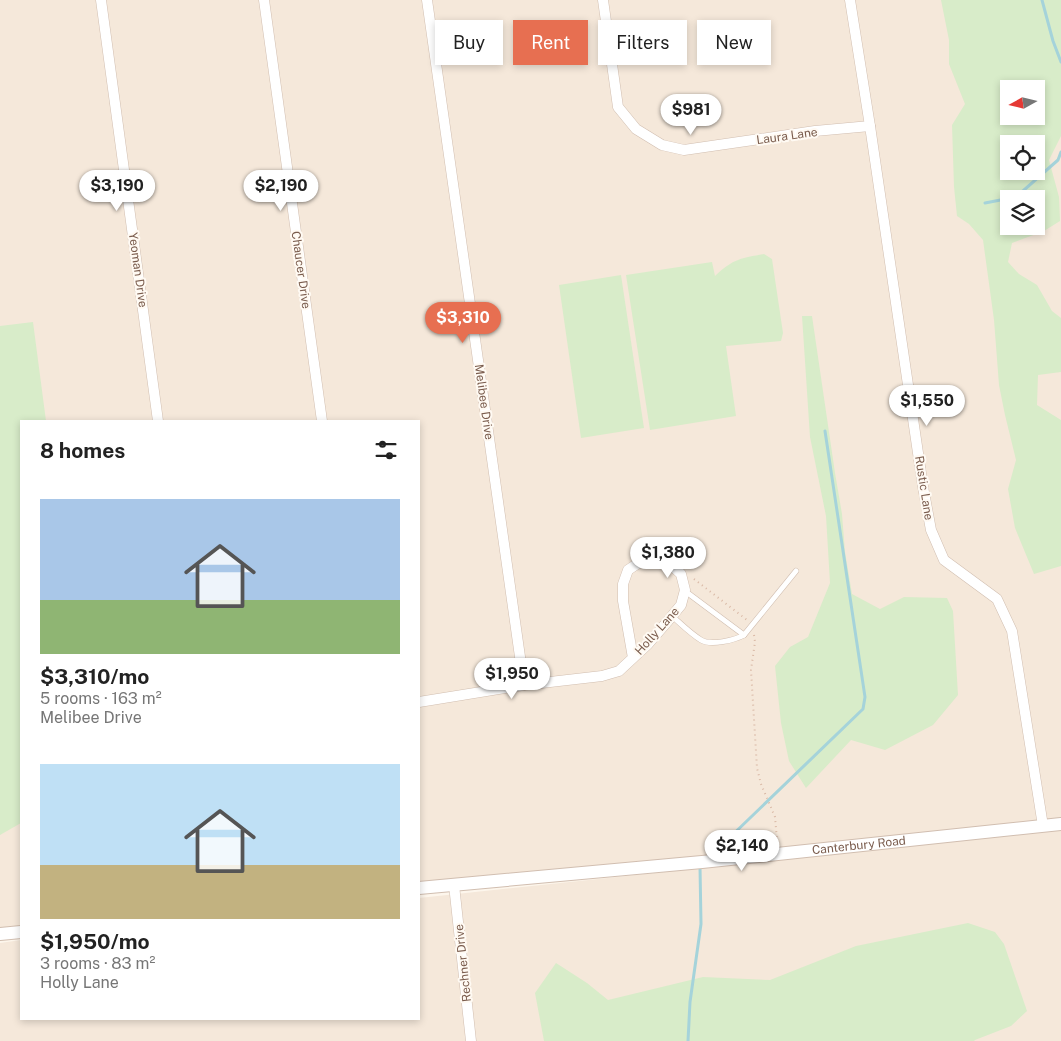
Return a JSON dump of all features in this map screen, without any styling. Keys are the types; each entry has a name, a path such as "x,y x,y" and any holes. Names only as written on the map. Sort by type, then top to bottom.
{"street":[{"name":"Yeoman Drive","path":"101,0 158,420"},
{"name":"Chaucer Drive","path":"264,0 322,420"},
{"name":"Melibee Drive","path":"427,0 524,685"},
{"name":"Laura Lane","path":"603,0 618,107 636,129 662,145 684,150 870,126"},
{"name":"Rustic Lane","path":"850,0 931,530 944,560 997,599 1012,631 1043,826"},
{"name":"Holly Lane","path":"633,658 623,601 623,584 628,570 640,562 669,563 680,574"},
{"path":"680,574 685,590"},
{"name":"Holly Lane","path":"420,702 524,685 602,676 619,671 648,644 681,605 685,590"},
{"name":"Canterbury Road","path":"420,888 714,861 1061,824"},
{"name":"Rechner Drive","path":"454,885 471,1041"},
{"path":"0,934 20,932"}],"lane":[{"path":"672,616 702,641 737,639 744,635 752,626 796,571"},
{"path":"685,590 744,635"}],"path":[{"path":"680,574 688,574 748,620 754,630 755,642 751,670 757,768 761,784 775,817 777,840"}],"shaded area":[{"path":"0,0 1061,0 1061,818 420,886 420,420 20,420 20,928 0,931"},
{"path":"1061,830 1061,1041 0,1041 0,943 20,940 20,1020 420,1020 420,898"}],"green space":[{"path":"941,0 1061,0 1061,136 1049,160 1059,197 1060,221 1045,230 1045,190 1000,190 1000,235 1033,235 1012,243 1008,262 1019,274 1037,285 1052,311 1061,318 1061,372 1038,375 1037,405 1061,420 1061,566 1034,574 1015,528 1008,489 1016,460 999,385 994,320 983,240 969,224 957,216 952,125 965,104 949,64 949,40"},
{"path":"764,254 772,259 783,333 781,341 726,346 736,416 650,430 626,275 712,262 715,276 738,260"},
{"path":"621,275 644,428 581,438 559,285"},
{"path":"802,316 812,316 852,594 880,609 904,597 947,598 953,611 958,695 933,725 885,750 851,740 806,788 789,761 781,723 775,666 790,647 808,637 830,583 826,516 810,437"},
{"path":"33,322 46,420 20,420 20,824 0,835 0,326"},
{"path":"968,923 995,932 1004,944 1027,1011 1011,1026 974,1041 544,1041 535,993 556,963 587,983 608,1000 703,977 770,980 856,946"}],"waterway":[{"path":"1042,0 1061,62"},
{"path":"985,203 1016,197 1058,160 1061,152"},
{"path":"723,844 863,709 865,697 825,431"},
{"path":"688,1041 690,1002 701,924 700,867"}]}
